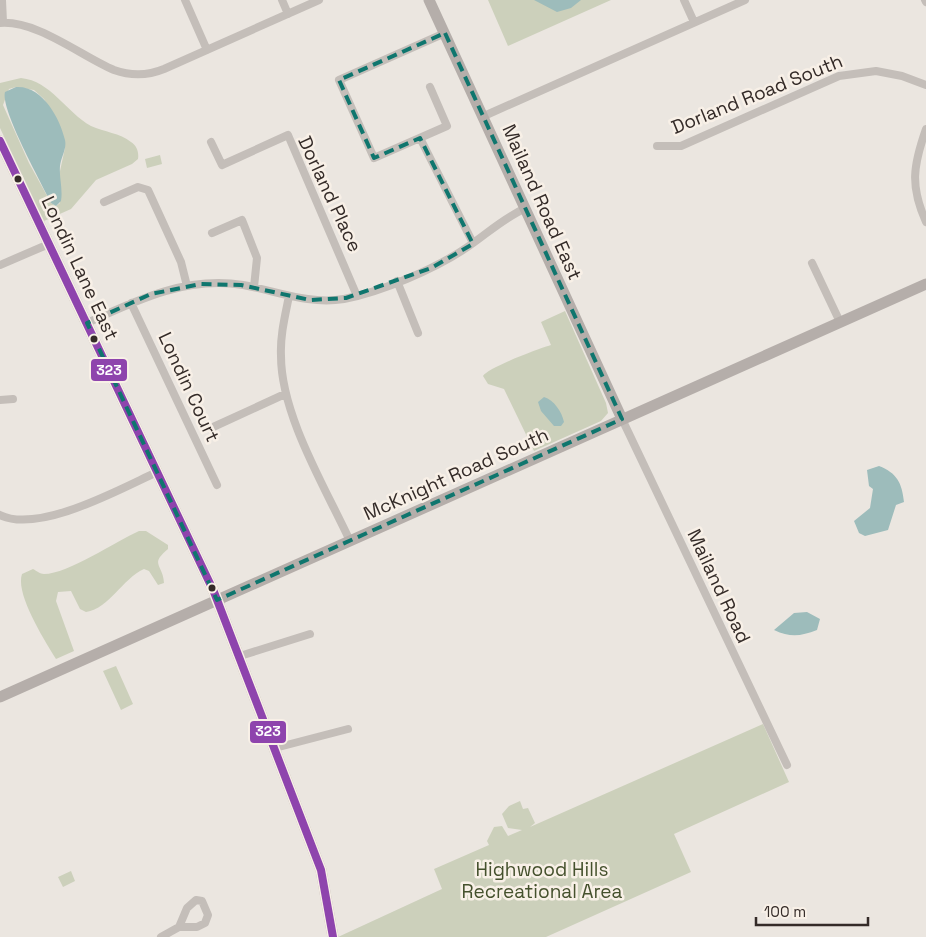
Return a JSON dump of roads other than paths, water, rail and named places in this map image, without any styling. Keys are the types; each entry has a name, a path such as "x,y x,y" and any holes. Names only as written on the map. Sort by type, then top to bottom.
{"street":[{"path":"2,0 2,23 34,29 108,68 128,74 156,72 319,0"},
{"path":"185,0 207,50"},
{"path":"282,0 288,14"},
{"name":"Mailand Road East","path":"429,0 622,419"},
{"path":"684,0 694,22"},
{"path":"484,116 744,0"},
{"path":"430,87 447,126 374,158 339,80 445,33"},
{"name":"Dorland Road South","path":"658,146 681,146 845,75 876,71 902,76 926,85"},
{"path":"926,129 914,174 916,197 926,222"},
{"name":"Dorland Place","path":"212,142 222,165 288,135 357,296"},
{"path":"420,138 473,243"},
{"name":"Londin Lane East","path":"0,141 217,600 321,870 333,937"},
{"path":"104,202 138,187 148,190 180,262 187,286"},
{"path":"87,323 157,292 187,286 219,283 254,287 290,296 322,300 357,296 443,262 473,243 498,223 526,208"},
{"path":"212,233 242,220 257,258 254,287"},
{"path":"0,266 49,244"},
{"path":"812,263 840,322"},
{"path":"398,281 418,333"},
{"name":"McKnight Road South","path":"0,696 926,284"},
{"path":"290,296 281,348 285,394 294,421 350,540"},
{"name":"Londin Court","path":"131,303 217,485"},
{"path":"211,428 285,394"},
{"path":"0,400 13,399"},
{"name":"Mailand Road","path":"622,419 787,765"},
{"path":"0,515 22,521 42,518 94,501 157,472"},
{"path":"240,656 310,634"},
{"path":"275,748 348,729"},
{"path":"161,937 179,927"}],"water":[{"path":"534,0 581,0 571,8 557,12"},
{"path":"16,87 34,91 42,97 54,113 63,131 65,150 60,166 61,201 56,206 51,203 9,114 5,101 5,92"},
{"path":"544,397 551,401 559,410 564,422 561,426 554,426 541,411 538,402"},
{"path":"879,466 898,479 904,502 896,505 888,530 865,536 859,533 854,521 870,508 873,489 869,486 867,470"},
{"path":"807,612 820,619 817,630 796,635 774,630 794,613"}],"park label":[{"name":"Highwood Hills Recreational Area","path":"542,880"}]}
